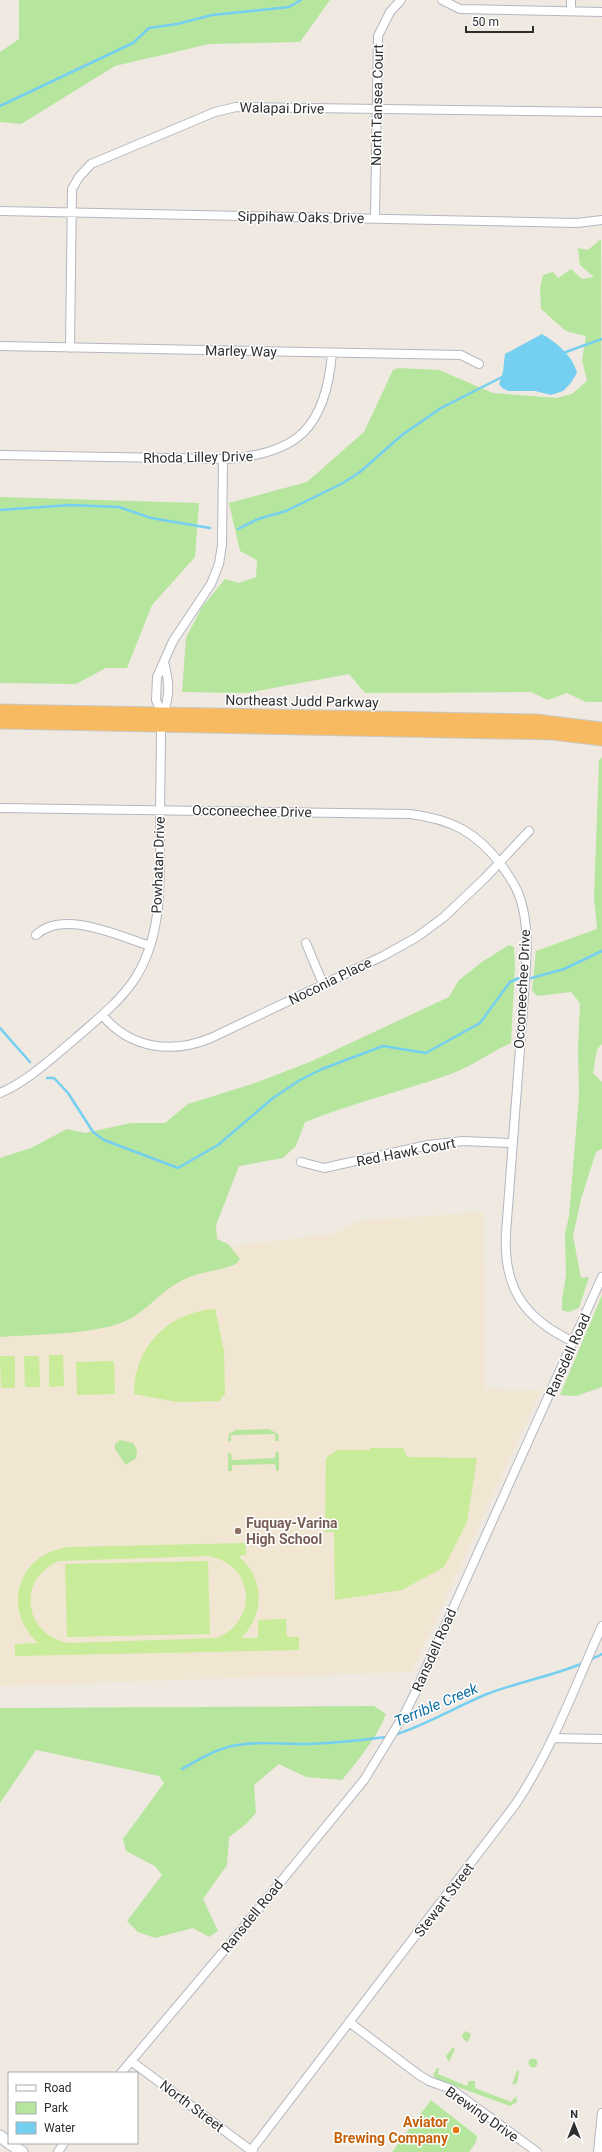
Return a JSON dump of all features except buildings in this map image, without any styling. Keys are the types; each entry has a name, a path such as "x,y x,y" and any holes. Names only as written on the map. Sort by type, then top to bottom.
{"highway":[{"name":"Northeast Judd Parkway","path":"0,711 162,719 553,733 602,740"},
{"name":"Northeast Judd Parkway","path":"0,722 162,719 536,721 602,729"}],"main road":[{"path":"0,2136 8,2142"},
{"path":"10,2144 22,2152"}],"street":[{"name":"North Tansea Court","path":"375,218 378,110 378,36 390,12 401,0"},
{"path":"442,0 460,9 602,12"},
{"path":"571,0 571,11"},
{"name":"Walapai Drive","path":"70,348 72,189 79,177 91,164 215,112 236,107 602,112"},
{"name":"Sippihaw Oaks Drive","path":"0,211 577,222 602,220"},
{"name":"Marley Way","path":"0,346 460,355 479,364"},
{"name":"Rhoda Lilley Drive","path":"0,455 223,459 250,458 266,454 288,444 301,435 317,415 324,401 332,353"},
{"name":"Powhatan Drive","path":"0,1093 14,1086 40,1067 103,1016 132,983 142,966 150,946 158,914 160,894 162,719 168,700 168,678 164,662 173,641 211,584 218,569 222,545 223,459"},
{"name":"Occoneechee Drive","path":"0,808 160,809 403,814 428,816 444,820 470,834 487,847 518,894 526,925 521,1038 512,1142 506,1244 510,1277 519,1299 528,1312 542,1324 574,1342"},
{"name":"Noconia Place","path":"103,1016 120,1033 142,1044 159,1048 185,1047 211,1038 401,947 431,927 479,883 529,831"},
{"path":"36,935 50,925 67,924 87,926 150,946"},
{"path":"306,943 323,984"},
{"name":"Red Hawk Court","path":"301,1162 324,1168 428,1145 463,1142 512,1142"},
{"name":"Ransdell Road","path":"122,2072 338,1813 380,1757 415,1693 602,1277"},
{"name":"Stewart Street","path":"251,2151 515,1805 553,1738 602,1626"},
{"path":"553,1738 602,1738"},
{"name":"Brewing Drive","path":"349,2022 419,2075 428,2081 451,2089 536,2152"},
{"name":"North Street","path":"131,2061 251,2151"},
{"path":"598,2152 602,2113"}],"shaded area":[{"name":"Fuquay-Varina High School","path":"483,1212 485,1389 541,1390 412,1672 0,1686 0,1334 209,1249 334,1234 357,1221"}],"green space":[{"path":"19,0 330,0 300,42 209,44 115,66 21,124 0,122 0,52 19,39"},
{"path":"601,239 602,702 586,702 567,693 548,700 531,692 365,693 349,674 246,693 182,692 186,638 202,607 225,579 239,583 256,577 257,560 240,551 229,503 307,482 364,432 393,370 398,368 439,370 493,393 557,398 572,394 587,381 582,360 586,336 566,331 541,309 540,288 543,275 553,272 558,278 571,269 582,279 594,277 580,265 578,248 588,250"},
{"path":"0,497 199,503 195,557 152,605 127,668 106,668 76,684 0,683"},
{"path":"602,757 602,1044 597,1049 593,1073 602,1082 602,1149 596,1152 581,1199 573,1236 581,1278 589,1277 579,1308 568,1312 562,1310 562,1300 566,1275 565,1234 569,1216 579,1095 578,1048 580,1003 571,992 537,996 532,990 536,951 597,929 594,897 599,761"},
{"path":"509,945 514,947 515,967 511,1043 451,1074 305,1122 296,1146 283,1158 239,1166 216,1225 217,1239 228,1244 240,1259 236,1264 222,1269 194,1275 181,1281 165,1291 135,1316 118,1324 104,1328 60,1334 0,1337 0,1158 31,1148 67,1129 85,1133 131,1123 165,1123 188,1104 258,1082 312,1061 449,997 459,980 482,962"},
{"path":"602,1295 602,1387 576,1396 560,1395"},
{"path":"215,1309 224,1351 225,1394 219,1401 177,1402 134,1394 140,1361 147,1347 157,1335 169,1325 183,1317 198,1312"},
{"path":"49,1355 63,1355 64,1386 49,1387"},
{"path":"0,1356 15,1356 15,1388 1,1388"},
{"path":"24,1356 39,1356 40,1387 25,1387"},
{"path":"114,1361 115,1394 77,1395 76,1362"},
{"path":"269,1429 278,1434 279,1441 275,1441 275,1434 231,1435 231,1441 228,1442 229,1434 236,1430"},
{"path":"120,1440 133,1443 137,1450 136,1458 126,1465 115,1449 115,1444"},
{"path":"370,1448 403,1448 407,1457 477,1458 467,1522 444,1567 402,1590 335,1600 334,1532 325,1532 326,1458 337,1450 370,1450"},
{"path":"276,1451 279,1453 279,1471 276,1470 275,1464 232,1465 232,1471 228,1471 228,1452 231,1454 232,1460 275,1458"},
{"path":"246,1543 246,1555 238,1556 247,1565 253,1575 259,1596 258,1607 254,1618 249,1628 241,1638 258,1638 258,1620 286,1619 287,1637 299,1637 299,1650 15,1656 15,1644 38,1643 26,1629 20,1614 18,1599 21,1584 27,1570 38,1559 52,1551 70,1547","holes":["208,1556 223,1561 235,1570 242,1580 246,1593 245,1606 240,1618 231,1629 217,1638 69,1643 54,1638 42,1629 34,1618 31,1606 31,1593 36,1580 45,1569 59,1561"]},
{"path":"208,1561 210,1634 67,1637 65,1564"},
{"path":"374,1706 386,1714 378,1732 342,1780 306,1777 279,1764 254,1785 256,1813 246,1824 229,1837 227,1865 203,1899 218,1931 209,1937 193,1928 155,1938 138,1932 127,1921 162,1875 155,1866 126,1851 123,1839 164,1783 159,1776 36,1750 0,1803 0,1708"},
{"path":"465,2031 471,2034 468,2042 464,2040 462,2036"},
{"path":"453,2047 455,2049 449,2062 446,2056"},
{"path":"533,2058 538,2063 533,2068 528,2063"},
{"path":"437,2068 439,2068 438,2074 467,2086 469,2081 475,2081 475,2088 511,2102 516,2096 517,2102 510,2106 436,2079 433,2075"},
{"path":"517,2070 519,2072 517,2083 512,2085"},
{"path":"431,2100 477,2136 476,2142 469,2152 392,2152"}],"water":[{"path":"542,334 564,350 572,361 577,373 570,384 563,391 551,395 535,391 508,391 502,388 499,384 503,372 505,354"}],"waterway":[{"path":"0,106 133,43 149,28 177,24 212,15 289,7 301,0"},
{"path":"563,353 602,339"},
{"path":"238,529 258,519 286,511 343,483 360,472 402,435 441,408 504,376"},
{"path":"0,510 70,505 119,507 151,518 210,528"},
{"path":"528,979 564,969 602,951"},
{"path":"47,1078 54,1078 68,1093 93,1132 104,1140 178,1168 218,1145 273,1098 300,1080 322,1069 383,1046 426,1053 480,1023 510,982 519,978"},
{"path":"0,1028 30,1062"},
{"name":"Terrible Creek","path":"590,1660 602,1654"},
{"name":"Terrible Creek","path":"394,1735 418,1726 487,1694 560,1672 583,1663"},
{"name":"Terrible Creek","path":"182,1769 212,1753 241,1744 324,1743 388,1737"}],"place":[{"name":"Fuquay-Varina High School","path":"238,1531"},
{"name":"Aviator Brewing Company","path":"456,2130"}]}
